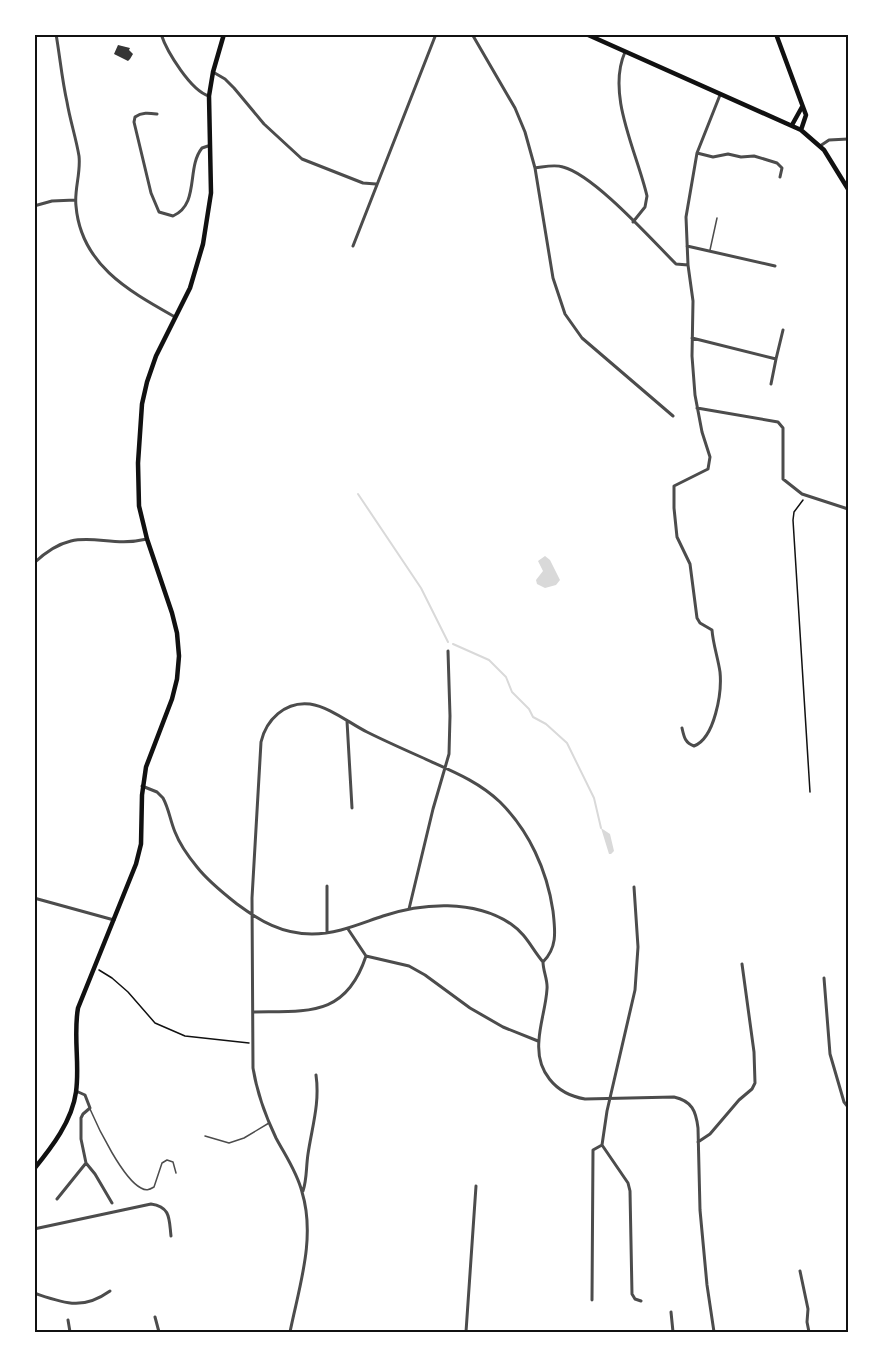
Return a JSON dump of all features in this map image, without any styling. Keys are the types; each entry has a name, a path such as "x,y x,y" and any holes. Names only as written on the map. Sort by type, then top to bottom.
{"main road":[{"path":"34,1169 66,1122 76,1091 76,1020 81,996 133,875 139,854 142,786 148,761 172,699 177,679 179,656 177,633 141,518 138,492 138,448 142,404 150,371 193,280 207,222 211,193 208,146 209,96 213,72 225,34"},
{"path":"586,34 801,130 820,146 849,189"},
{"path":"777,34 806,116 801,130"},
{"path":"792,125 802,107"}],"street":[{"path":"56,34 67,105 79,160 75,200 84,241 97,262 120,283 175,317"},
{"path":"161,34 170,55 180,69 198,91 209,96"},
{"path":"353,246 436,34"},
{"path":"472,34 515,108 525,132 535,168 553,278 565,314 582,338 673,416"},
{"path":"626,52 619,73 620,98 647,196 645,207 633,222"},
{"path":"213,72 234,88 259,118 302,159 363,183 376,184"},
{"path":"682,728 684,738 690,744 694,746 703,741 717,711 720,683 712,630 700,623 697,618 690,564 677,537 674,486 708,469 710,457 697,408 692,338 693,301 688,265 686,217 697,153 721,93"},
{"path":"157,114 138,115 134,122 151,193 159,212 173,216 184,208 192,186 196,157 202,148 208,146"},
{"path":"820,146 828,140 849,139"},
{"path":"697,153 713,157 728,154 741,157 754,156 777,163 782,168 780,177"},
{"path":"535,168 561,166 571,170 597,188 676,264 688,265"},
{"path":"35,204 75,200"},
{"path":"687,246 775,266"},
{"path":"771,384 783,330"},
{"path":"692,338 776,359"},
{"path":"697,408 769,420 781,425 784,438 783,479 795,490 849,508"},
{"path":"34,563 59,545 77,538 134,541 147,538"},
{"path":"409,909 449,754 448,651"},
{"path":"290,1332 306,1253 307,1224 303,1192 269,1123 256,1086 253,1042 252,898 259,756 268,723 292,705 321,707 396,746 472,780 499,801 517,821 543,869 554,919 553,950 543,962"},
{"path":"347,721 352,808"},
{"path":"142,786 157,792 163,798 179,841 198,869 253,916 270,926 295,933 312,934 348,928 409,909 447,905 494,915 520,931 543,962 548,986 538,1041 540,1062 558,1089 573,1097 585,1099 663,1096 682,1099 694,1109 703,1244 714,1332"},
{"path":"327,886 327,932"},
{"path":"634,887 638,930 635,990 602,1133 602,1145 628,1183 632,1294 641,1301"},
{"path":"34,898 114,920"},
{"path":"348,928 366,956 409,966 494,1022 528,1039 538,1041"},
{"path":"253,1012 310,1010 333,1003 355,982 366,956"},
{"path":"698,1142 710,1134 755,1083 754,1052 742,964"},
{"path":"824,978 830,1054 844,1102 849,1107"},
{"path":"303,1192 307,1180 307,1160 318,1104 316,1075"},
{"path":"76,1091 85,1095 90,1108 82,1113 81,1119 81,1139 86,1163 112,1203"},
{"path":"592,1300 593,1150 602,1145"},
{"path":"57,1199 86,1163"},
{"path":"466,1332 476,1186"},
{"path":"34,1229 152,1204 164,1208 168,1213 171,1236"},
{"path":"800,1271 808,1310 809,1332"},
{"path":"34,1293 74,1305 99,1299 110,1291"},
{"path":"671,1312 673,1332"},
{"path":"154,1317 159,1332"},
{"path":"68,1320 70,1332"}],"lane":[{"path":"710,250 717,219"},
{"path":"90,1108 103,1138 129,1176 142,1189 148,1190 154,1187 162,1163 167,1160 173,1162 176,1173"},
{"path":"206,1136 229,1143 269,1123"}],"path":[{"path":"809,496 798,506 793,520 810,792"},
{"path":"94,968 112,978 128,992 155,1023 185,1036 253,1042"}],"shaded area":[{"path":"545,556 550,560 560,580 556,585 545,588 537,584 536,580 543,571 538,561"},
{"path":"601,828 610,834 614,851 611,854 609,854"}],"building":[{"path":"118,45 130,48 133,54 128,61 114,54"}],"waterway":[{"path":"358,494 421,588 448,642"},
{"path":"453,644 489,660 506,677 512,692 529,709 533,717 546,724 567,743 594,798 601,828"}]}
